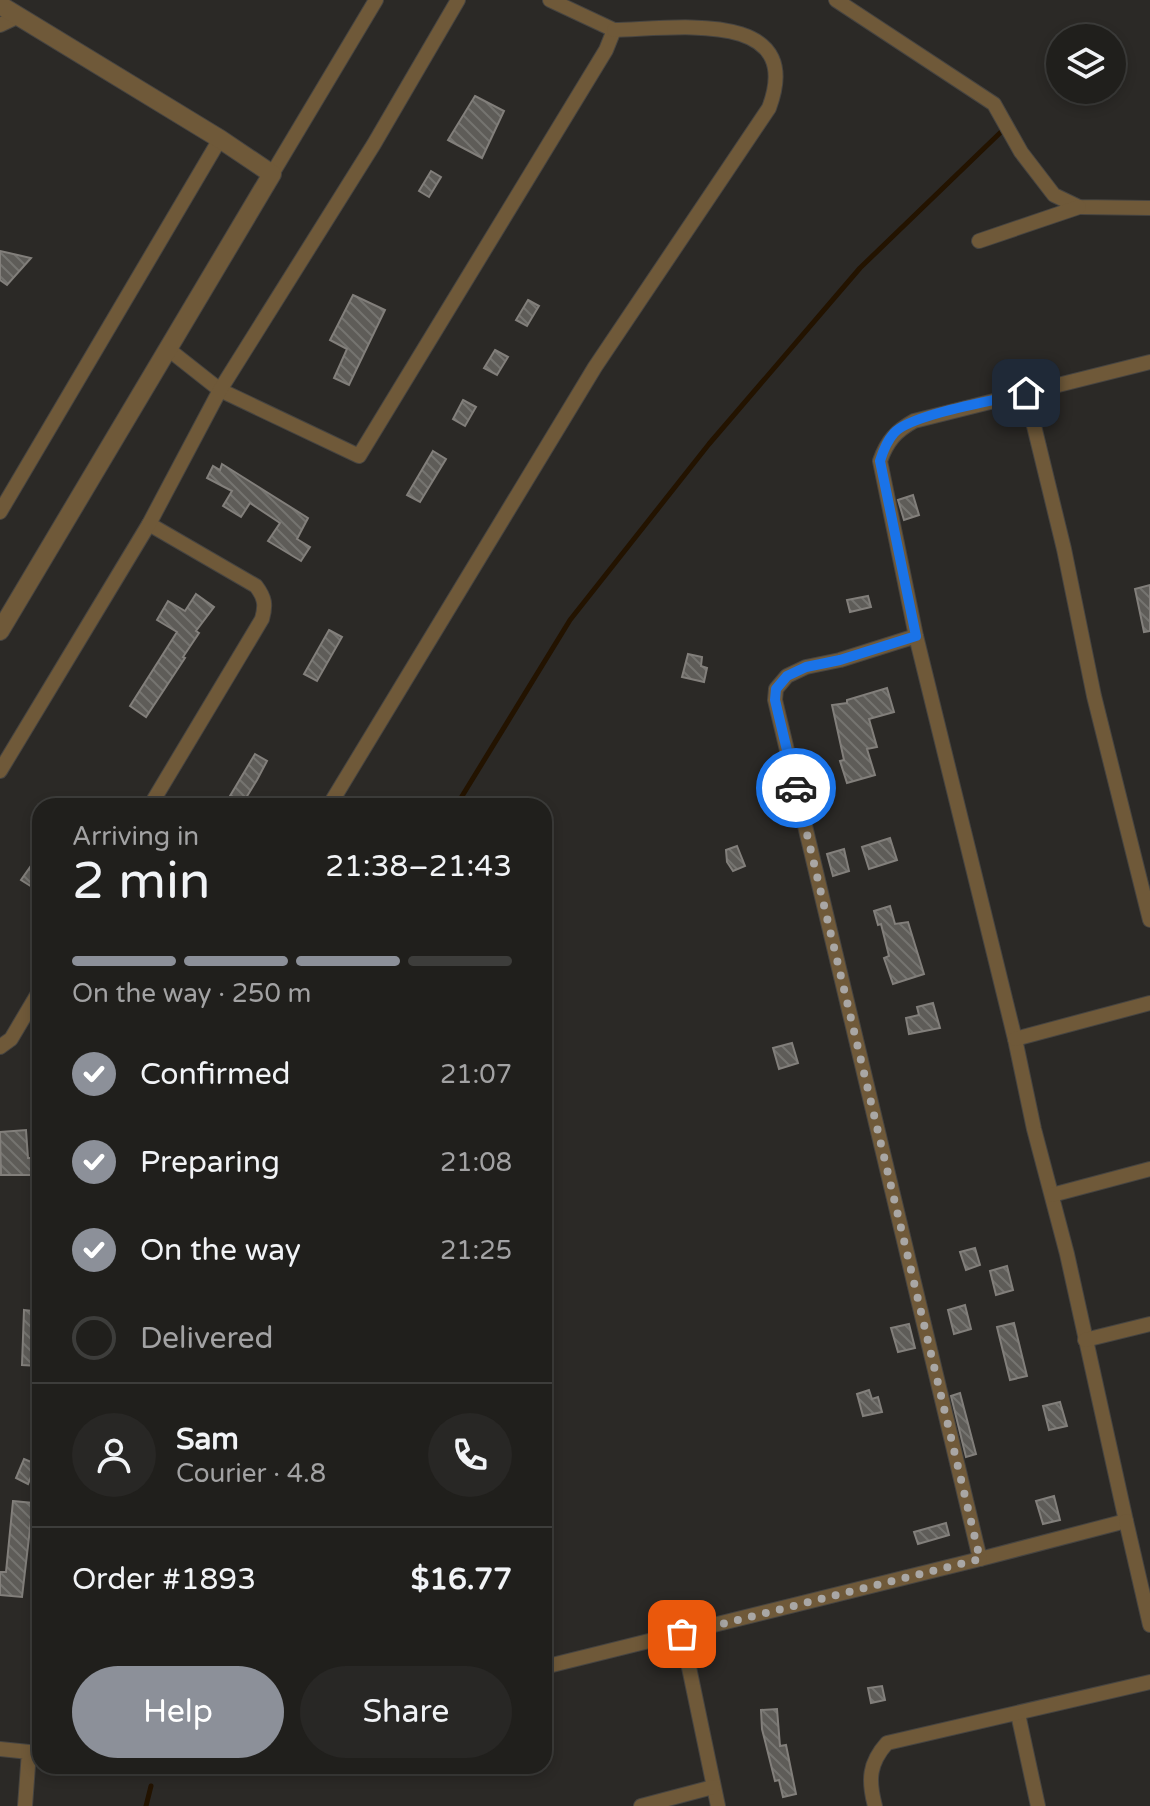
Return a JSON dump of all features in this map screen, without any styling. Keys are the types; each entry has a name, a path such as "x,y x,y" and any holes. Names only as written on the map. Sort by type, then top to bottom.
{"street":[{"path":"0,631 376,0"},
{"path":"0,771 149,524 220,390 374,144 458,0"},
{"path":"334,798 595,367 769,108 777,87 776,67 765,47 749,35 727,29 614,30 550,0"},
{"path":"836,0 994,104 1021,152 1054,195 1079,207"},
{"path":"0,5 272,174"},
{"path":"0,25 19,16"},
{"path":"168,349 220,390 359,456 606,50 614,30"},
{"path":"0,512 220,139"},
{"path":"979,241 1079,207 1150,208"},
{"path":"1150,362 914,421 895,431 880,461 916,636 1052,1195 1150,1625"},
{"path":"1026,393 1064,549 1094,696 1150,920"},
{"path":"149,524 256,586 266,606 262,619 155,798"},
{"path":"916,636 840,660 806,667 787,676 776,689 775,700 980,1559"},
{"path":"1135,857 1150,852"},
{"path":"1015,1039 1150,1003"},
{"path":"0,1047 11,1039 32,1004"},
{"path":"1052,1195 1150,1169"},
{"path":"1085,1340 1150,1324"},
{"path":"552,1665 1126,1521"},
{"path":"682,1634 718,1806"},
{"path":"875,1806 870,1774 875,1756 887,1743 1150,1682"},
{"path":"1018,1714 1038,1806"},
{"path":"0,1749 29,1752 25,1806"},
{"path":"641,1806 713,1787"}],"building":[{"path":"475,96 504,111 482,158 448,140"},
{"path":"431,171 441,177 429,197 419,191"},
{"path":"0,251 31,258 7,285 0,280"},
{"path":"353,295 385,310 349,385 334,378 347,349 330,340"},
{"path":"528,300 539,306 527,326 516,320"},
{"path":"495,350 508,357 497,375 484,368"},
{"path":"463,400 476,407 465,426 453,419"},
{"path":"433,451 446,459 420,502 407,495"},
{"path":"222,464 308,518 297,539 310,547 301,561 268,541 280,523 250,503 241,517 223,506 232,491 207,478 213,466 220,470"},
{"path":"913,495 919,515 904,520 898,500"},
{"path":"1150,585 1150,631 1144,632 1135,589"},
{"path":"196,594 214,607 196,631 199,633 185,658 146,717 130,706 177,632 157,620 168,601 185,611"},
{"path":"868,596 871,607 850,612 847,600"},
{"path":"329,630 342,637 317,681 304,674"},
{"path":"688,654 702,657 701,666 707,668 704,682 682,677"},
{"path":"887,688 894,712 869,719 877,747 867,749 875,775 847,783 840,761 844,760 832,705 847,703 847,700"},
{"path":"255,754 267,761 246,798 229,798"},
{"path":"890,838 897,860 869,869 862,847"},
{"path":"737,846 745,866 733,871 727,862 726,850"},
{"path":"844,849 849,871 833,876 827,854"},
{"path":"32,864 32,887 21,880"},
{"path":"890,906 895,924 908,922 924,974 893,984 884,958 889,956 881,924 878,925 874,911"},
{"path":"933,1003 940,1028 909,1034 906,1018 919,1015 917,1007"},
{"path":"792,1043 798,1063 779,1069 773,1048"},
{"path":"26,1130 32,1175 1,1175 0,1132"},
{"path":"975,1248 980,1265 966,1270 960,1252"},
{"path":"1007,1266 1013,1290 996,1295 990,1271"},
{"path":"965,1305 971,1329 954,1334 948,1310"},
{"path":"24,1310 32,1311 32,1366 22,1365"},
{"path":"1014,1323 1027,1376 1010,1380 997,1327"},
{"path":"909,1324 915,1348 898,1352 891,1328"},
{"path":"869,1390 872,1399 878,1397 882,1412 863,1416 857,1394"},
{"path":"960,1393 976,1454 966,1457 951,1396"},
{"path":"1060,1402 1067,1426 1049,1430 1043,1406"},
{"path":"24,1459 32,1462 28,1484 16,1478"},
{"path":"1054,1496 1060,1520 1043,1524 1036,1501"},
{"path":"13,1501 32,1503 22,1597 0,1595 0,1572 6,1572"},
{"path":"946,1523 949,1535 918,1544 914,1532"},
{"path":"882,1686 885,1700 871,1703 868,1688"},
{"path":"777,1709 780,1746 786,1745 796,1794 783,1797 779,1780 775,1781 762,1729 761,1710"}],"waterway":[{"path":"461,798 570,620 709,444 860,268 1002,131"},
{"path":"146,1806 151,1786"}],"way so far":[{"path":"682,1634 980,1559 796,788"}],"route":[{"path":"796,788 775,700 776,689 787,676 806,667 840,660 916,636 880,461 884,449 895,431 914,421 1026,393"}]}
